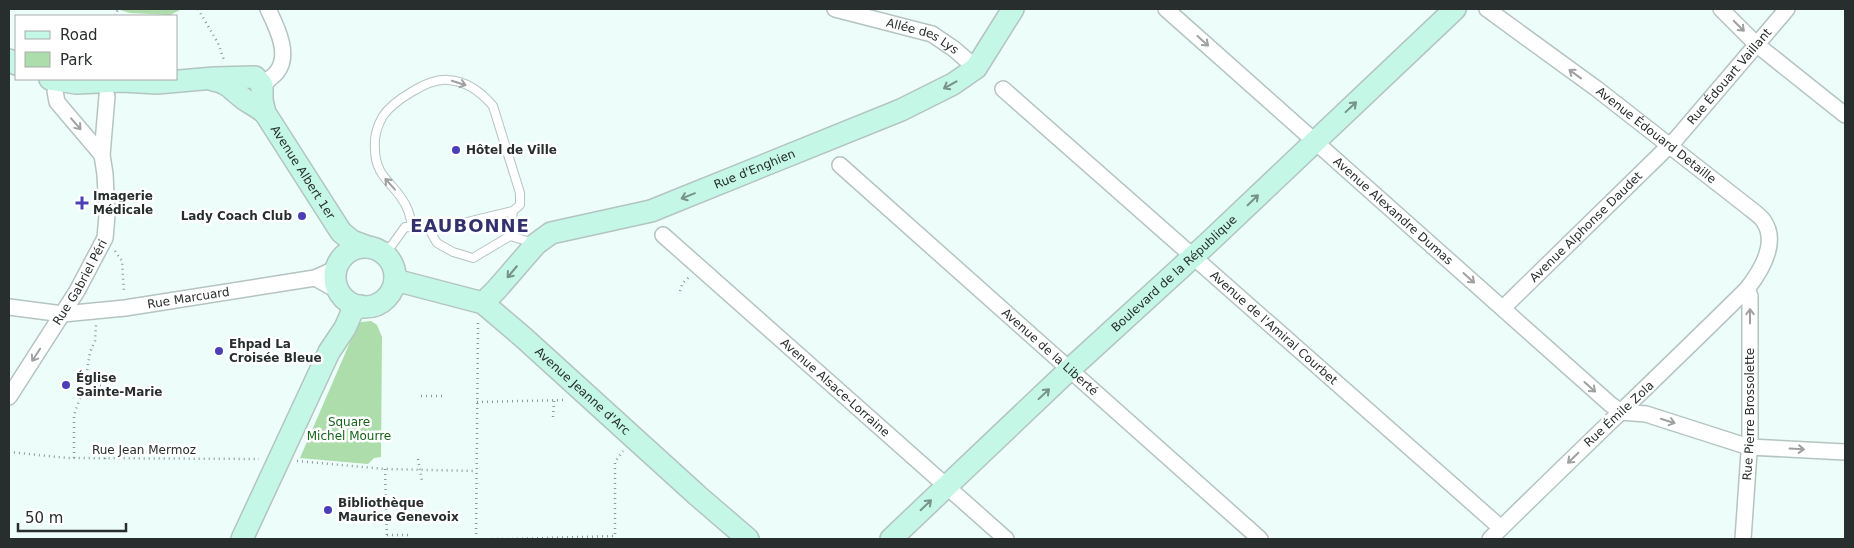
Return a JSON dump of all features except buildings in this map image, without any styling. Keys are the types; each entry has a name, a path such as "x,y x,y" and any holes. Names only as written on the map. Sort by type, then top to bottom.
{"street":[{"path":"50,82 122,81 157,83 216,78 253,92 278,71 280,67 282,54 280,42 277,28 268,9"},
{"name":"Allée des Lys","path":"835,9 932,34 954,49 976,68"},
{"name":"Rue d'Enghien","path":"481,311 536,244 551,233 651,211 798,153 900,110 953,84 976,68 1013,9"},
{"name":"Avenue Alexandre Dumas","path":"1166,9 1620,412"},
{"name":"Boulevard de la République","path":"891,539 1455,9"},
{"name":"Avenue Édouard Detaille","path":"1487,9 1670,145 1763,220 1767,228 1769,243 1766,258 1747,289"},
{"path":"1721,9 1756,44 1845,115"},
{"name":"Rue Édouart Vaillant","path":"1670,145 1787,9"},
{"path":"50,82 69,96 80,98 107,96 157,83"},
{"path":"50,82 57,102 102,155"},
{"name":"Avenue de l'Amiral Courbet","path":"1003,89 1501,528"},
{"name":"Avenue Albert 1er","path":"253,92 341,232 352,241 375,250"},
{"name":"Rue Gabriel Péri","path":"9,397 77,292 105,238 107,215 106,174 102,155 107,96"},
{"name":"Avenue Alphonse Daudet","path":"1503,308 1670,145"},
{"name":"Avenue de la Liberté","path":"840,165 1260,539"},
{"name":"Avenue Albert 1er","path":"338,265 343,250 341,232"},
{"name":"Avenue Alsace-Lorraine","path":"664,235 1006,539"},
{"path":"242,539 329,352 343,306 341,293 336,284 338,265 352,250 375,250 392,265 395,280 390,294 385,299 370,306 360,306 351,303 341,293 315,278"},
{"name":"Rue Marcuard","path":"9,307 62,314 125,308 315,278 338,265"},
{"name":"Avenue Jeanne d'Arc","path":"395,280 481,311 524,338 748,539"},
{"name":"Rue Émile Zola","path":"1490,539 1747,289"},
{"name":"Rue Pierre Brossolette","path":"1743,539 1748,447 1750,296 1747,289"},
{"path":"329,352 345,328 352,312 360,306"},
{"path":"1620,412 1646,414 1748,447 1845,452"}],"lane":[{"path":"375,250 392,245 405,227 442,228 513,211 520,205 520,193 493,106 486,98 458,82 446,79 428,84 403,98 384,115 377,129 374,149 378,169 394,188 407,208 412,227"},
{"path":"510,236 513,211"},
{"path":"429,229 437,243 453,252 473,258 510,236 536,244"}],"path":[{"path":"198,9 218,43 226,70 216,78"},
{"path":"105,238 122,261 125,308"},
{"path":"74,458 74,415 86,384 90,352 95,341 96,311"},
{"path":"476,539 477,402 481,311"},
{"path":"86,384 104,386 124,394"},
{"path":"421,396 445,396"},
{"path":"477,402 573,400"},
{"path":"553,417 554,401"},
{"path":"104,458 108,446"},
{"path":"492,539 615,538 615,462 625,447"},
{"name":"Rue Jean Mermoz","path":"9,452 74,458 280,459 385,469 476,471"},
{"path":"418,459 422,481"},
{"path":"385,469 387,539"},
{"path":"387,535 410,535"}],"green space":[{"path":"117,9 182,9 170,15 130,13"},
{"name":"Square Michel Mourre","path":"371,321 377,325 382,337 381,457 374,458 368,464 300,458 357,326 361,322"}],"place":[{"name":"Hôtel de Ville","path":"456,150"},
{"name":"Imagerie Médicale","path":"82,203"},
{"name":"Lady Coach Club","path":"302,216"},
{"name":"Ehpad La Croisée Bleue","path":"219,351"},
{"name":"Église Sainte-Marie","path":"66,385"},
{"name":"Bibliothèque Maurice Genevoix","path":"328,510"}],"district":[{"name":"EAUBONNE","path":"470,226"}]}
